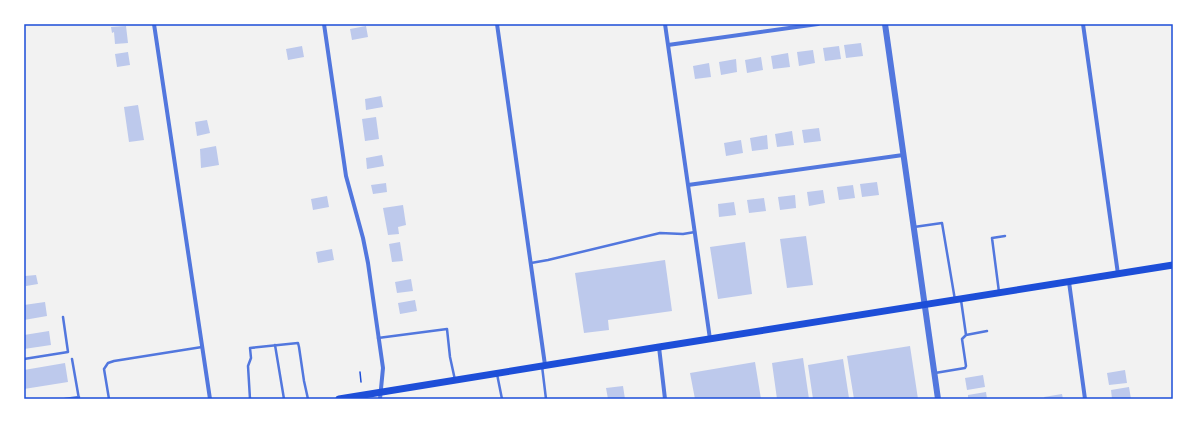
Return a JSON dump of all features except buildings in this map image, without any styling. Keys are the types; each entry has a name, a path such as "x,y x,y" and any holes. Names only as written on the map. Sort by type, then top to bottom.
{"main road":[{"path":"338,399 381,396 497,373 1173,265"}],"street":[{"path":"154,24 210,399"},
{"path":"324,24 346,176 363,238 383,368 381,396"},
{"path":"497,24 544,366"},
{"path":"665,24 710,339"},
{"path":"668,45 818,24"},
{"path":"885,24 938,399"},
{"path":"1083,24 1118,274"},
{"path":"688,185 903,155"},
{"path":"1069,282 1085,399"},
{"path":"659,347 665,399"}],"lane":[{"path":"914,228 942,223 966,335"},
{"path":"531,263 660,233 684,234 695,232"},
{"path":"1000,293 992,238 1005,236"},
{"path":"24,359 68,352 63,317"},
{"path":"378,338 447,329 450,358 456,380"},
{"path":"934,373 965,368 966,366 962,339 966,335 987,331"},
{"path":"250,399 248,366 251,358 250,348 298,343 300,346 304,381 308,399"},
{"path":"275,345 284,399"},
{"path":"109,399 104,369 108,363 202,347"},
{"path":"65,399 79,398 72,359"},
{"path":"544,366 546,399"},
{"path":"497,373 502,399"}],"path":[{"path":"360,372 361,382"}]}
